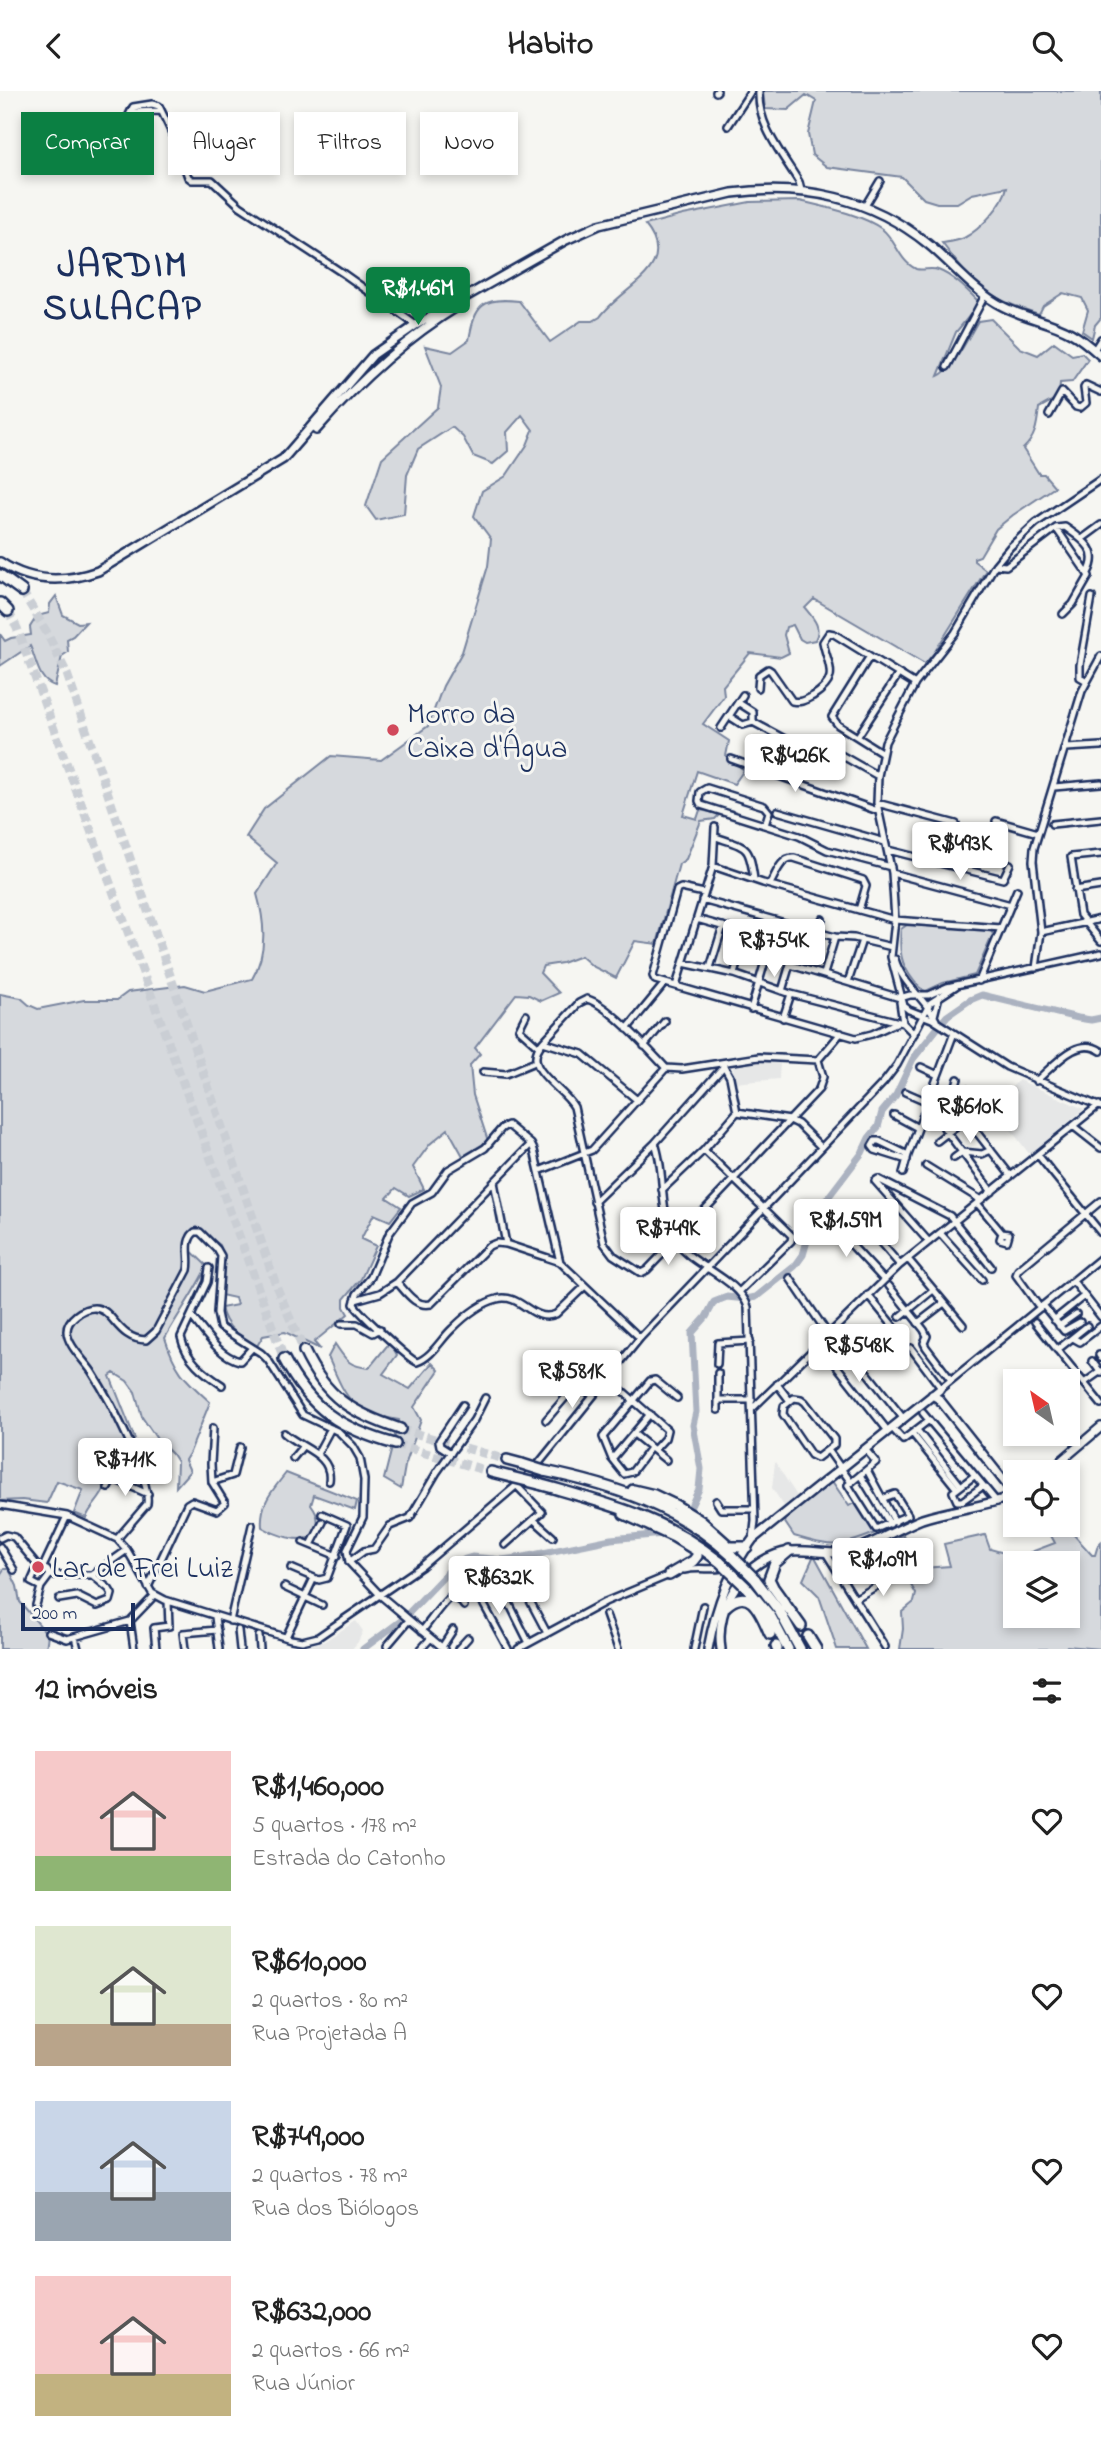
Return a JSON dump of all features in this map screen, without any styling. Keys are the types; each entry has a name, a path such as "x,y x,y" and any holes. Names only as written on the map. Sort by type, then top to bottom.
{"highway":[{"path":"0,575 22,591"},
{"path":"0,603 9,611"},
{"path":"304,1351 321,1381 345,1406 400,1429"},
{"path":"284,1359 302,1389 329,1415 357,1432 395,1444"},
{"path":"507,1460 654,1496 730,1547 750,1543"},
{"path":"491,1472 514,1481 539,1484 640,1514 677,1536 720,1562 747,1588 771,1617 788,1649"},
{"path":"696,1523 736,1558 755,1579 780,1612 800,1649"},
{"path":"670,1575 697,1556 694,1548 677,1536"},
{"path":"789,1551 775,1563 769,1579 801,1626"},
{"path":"725,1607 738,1598 750,1600 757,1606 770,1635"},
{"path":"808,1636 816,1649"}],"main road":[{"path":"0,565 33,578 64,580 90,574 117,561 283,459 373,355 416,325 566,240 599,225 732,193 801,190 865,206 928,243 981,292 1001,306 1072,333 1101,356"},
{"path":"0,565 20,578 47,583 64,583 98,576 283,465 341,402 445,314 599,229 757,194 799,194 850,205 870,213 923,246 984,299 1011,315 1069,337 1101,362"},
{"path":"398,336 407,335 407,344"},
{"path":"373,355 372,365 382,365"},
{"path":"708,1649 736,1558 773,1522 903,1418 935,1397 940,1389"},
{"path":"935,1397 1003,1484"},
{"path":"1062,1460 1101,1427"},
{"path":"721,1649 720,1626 725,1607 734,1590 757,1566 770,1558 789,1551 829,1554 853,1550 938,1515 1003,1499"}],"street":[{"path":"728,126 751,91"},
{"path":"759,91 760,107 767,129 799,182 801,190"},
{"path":"132,112 133,107 138,105 159,106 188,177 192,180 212,180 240,206 416,325"},
{"path":"865,206 880,181"},
{"path":"947,367 984,299"},
{"path":"1094,350 1101,339"},
{"path":"1049,415 1060,392 1064,392 1076,407 1080,408 1086,403 1086,385 1101,392"},
{"path":"901,1023 900,998 892,965 895,920 892,870 877,803 881,752 891,726 915,684 955,633 995,565 1036,523 1101,479"},
{"path":"1082,539 1101,524"},
{"path":"995,565 1002,568 1056,528 1065,527 1082,539 1094,556 1094,563 1088,573"},
{"path":"1056,528 1089,578 1063,614"},
{"path":"1087,681 1080,677 1080,665 1092,597"},
{"path":"758,688 759,675 768,669 792,701 802,702 820,691 831,675 823,642 829,633 915,684"},
{"path":"870,656 832,716 838,725 881,752"},
{"path":"1036,968 1041,932 1033,861 1038,833 1087,681 1101,656"},
{"path":"858,736 898,675"},
{"path":"721,728 743,695"},
{"path":"739,703 752,712 753,722"},
{"path":"729,716 743,725 753,722 816,756 822,758 841,755 878,776"},
{"path":"1066,748 1101,746"},
{"path":"731,759 878,811"},
{"path":"1054,787 1101,783"},
{"path":"765,825 769,812 764,806 706,788 700,792 701,805 807,839 827,850 1011,905"},
{"path":"877,803 956,824"},
{"path":"777,811 886,842"},
{"path":"1052,824 1101,819"},
{"path":"996,821 1038,833"},
{"path":"676,986 713,866 716,827"},
{"path":"716,837 745,848 751,857 754,879"},
{"path":"888,850 1003,879 1010,864"},
{"path":"1101,854 1071,857 1079,912 1101,941"},
{"path":"771,884 786,859 794,858 863,880 866,886 859,910"},
{"path":"713,866 895,920 1001,928"},
{"path":"1075,890 1101,886"},
{"path":"704,893 681,888 677,890 653,976 655,980 862,1038 901,1023"},
{"path":"979,981 1017,890"},
{"path":"702,900 835,937 862,940 892,949"},
{"path":"697,919 795,947"},
{"path":"818,931 821,919"},
{"path":"1041,932 1101,919"},
{"path":"710,968 723,926"},
{"path":"782,991 801,927"},
{"path":"734,974 746,934"},
{"path":"824,974 835,937"},
{"path":"848,982 862,940"},
{"path":"751,1009 771,941"},
{"path":"892,949 898,971 936,1020 951,1032 1007,1067 1100,1105"},
{"path":"791,965 900,998 919,996 1101,953"},
{"path":"683,963 734,974 791,994 901,1023 915,1034"},
{"path":"627,1029 664,984"},
{"path":"0,1505 66,1516 117,1539 127,1550 148,1587 155,1595 168,1601 288,1638 302,1641 318,1637 422,1566 514,1481 540,1464 640,1338 884,1081 897,1065 927,1007 956,986"},
{"path":"783,1018 791,994"},
{"path":"936,1020 940,995"},
{"path":"900,998 906,1008 936,1020"},
{"path":"587,999 599,1005 627,1029 666,1068 723,1065 759,1057 818,1060 823,1073 822,1084 647,1270 638,1273 607,1248 600,1229 573,1107 563,1092 542,1073 535,1062 535,1056 541,1045 579,1003 587,999"},
{"path":"526,1015 519,1029 541,1045 582,1054 637,1100"},
{"path":"645,1046 665,1021"},
{"path":"904,1173 951,1032"},
{"path":"818,1060 841,1033"},
{"path":"1036,1081 1080,1046 1092,1045 1101,1051"},
{"path":"483,1072 506,1074 535,1062"},
{"path":"723,1065 730,1077 737,1112"},
{"path":"594,1202 655,1143 723,1065"},
{"path":"921,1067 938,1075"},
{"path":"539,1171 595,1147 666,1068"},
{"path":"958,1079 956,1083 960,1091"},
{"path":"960,1091 968,1090 982,1106"},
{"path":"960,1091 945,1124 946,1132 992,1192"},
{"path":"905,1092 928,1102"},
{"path":"937,1141 992,1098"},
{"path":"953,1102 1012,1176"},
{"path":"752,1409 900,1265 1100,1105"},
{"path":"737,1112 790,1120 798,1124 821,1147"},
{"path":"662,1190 704,1150 737,1112"},
{"path":"894,1115 918,1128"},
{"path":"560,1262 536,1154 531,1144 508,1125 502,1128 485,1149 449,1170 436,1188 408,1207 389,1234 371,1277 355,1300 355,1308 409,1358 417,1362 425,1358 467,1316 497,1299 510,1299 536,1315 550,1316 556,1314 584,1287"},
{"path":"1073,1126 1101,1148"},
{"path":"875,1141 879,1141 907,1158 875,1150 875,1141"},
{"path":"655,1143 661,1162 662,1190 675,1241 741,1292 748,1307 755,1521 750,1543"},
{"path":"355,1300 380,1293 397,1282 531,1144"},
{"path":"704,1150 763,1209 785,1227 792,1238 741,1292"},
{"path":"954,1158 962,1152 982,1154 991,1150"},
{"path":"1038,1155 1101,1233"},
{"path":"926,1166 979,1202 1002,1233"},
{"path":"929,1242 884,1192 875,1181 877,1179 943,1212 954,1221 991,1267"},
{"path":"494,1182 506,1244"},
{"path":"884,1192 890,1184"},
{"path":"1080,1322 1066,1331 1059,1326 1016,1272 1101,1201"},
{"path":"848,1205 900,1265"},
{"path":"831,1223 884,1280"},
{"path":"117,1539 144,1510 148,1494 144,1475 93,1373 67,1334 67,1327 76,1316 93,1308 104,1311 118,1328 130,1337 146,1340 156,1331 188,1270 188,1241 197,1231 204,1235 221,1256 217,1313 219,1327 268,1360 303,1415 345,1437 360,1458 365,1480 363,1517 347,1550 349,1562 381,1596 440,1647 453,1630"},
{"path":"940,1233 982,1280"},
{"path":"397,1282 417,1303 431,1304 489,1246 496,1243 506,1244 560,1262 640,1338"},
{"path":"911,1347 940,1389 1101,1258"},
{"path":"908,1259 963,1325"},
{"path":"209,1268 207,1282 182,1332 182,1342 198,1368 222,1385"},
{"path":"790,1278 903,1418"},
{"path":"1073,1281 1101,1317"},
{"path":"889,1286 926,1333 926,1347 951,1380"},
{"path":"900,1317 933,1290"},
{"path":"868,1295 903,1338"},
{"path":"1054,1320 1084,1296"},
{"path":"918,1322 944,1303"},
{"path":"1059,1326 1076,1314"},
{"path":"191,1316 221,1353 240,1361 252,1348"},
{"path":"1035,1322 1101,1405"},
{"path":"341,1324 357,1325 373,1333 380,1329"},
{"path":"1058,1350 1087,1326"},
{"path":"1073,1338 1079,1343 1101,1326"},
{"path":"718,1364 716,1346 719,1342 750,1341"},
{"path":"821,1346 892,1428 909,1436 939,1458 959,1487"},
{"path":"1084,1383 1101,1372 1092,1361"},
{"path":"718,1373 718,1410"},
{"path":"570,1378 593,1396"},
{"path":"608,1378 633,1400 650,1414 667,1430 665,1438 630,1474 624,1474 612,1459 603,1437 633,1400 652,1380 677,1398"},
{"path":"546,1420 577,1384"},
{"path":"777,1384 790,1401"},
{"path":"349,1562 364,1551 374,1549 390,1526 410,1518 474,1420 485,1398"},
{"path":"718,1400 762,1399"},
{"path":"801,1399 834,1439 835,1444 817,1458 813,1458 783,1414 782,1409 790,1401 801,1399"},
{"path":"451,1453 440,1446 439,1441 463,1405"},
{"path":"923,1413 997,1502"},
{"path":"612,1459 650,1414"},
{"path":"909,1436 929,1420"},
{"path":"148,1587 187,1504 192,1501 217,1510 223,1506 225,1501 212,1482 213,1427"},
{"path":"317,1454 331,1428"},
{"path":"284,1433 302,1447 317,1454 329,1468 330,1481"},
{"path":"634,1434 666,1460"},
{"path":"909,1436 959,1487"},
{"path":"107,1488 129,1444"},
{"path":"212,1482 233,1475 240,1447"},
{"path":"293,1458 302,1447"},
{"path":"939,1458 951,1448"},
{"path":"828,1450 850,1481"},
{"path":"864,1450 893,1523"},
{"path":"873,1467 848,1485 876,1529 905,1518 908,1514 895,1494 884,1498"},
{"path":"860,1475 893,1523"},
{"path":"974,1476 953,1495 959,1502 983,1486"},
{"path":"112,1478 148,1494"},
{"path":"505,1545 542,1510 514,1481"},
{"path":"862,1508 876,1500"},
{"path":"716,1501 721,1509 754,1509"},
{"path":"291,1568 325,1580 337,1556 347,1525 322,1514"},
{"path":"41,1587 32,1582 66,1516"},
{"path":"534,1520 553,1537"},
{"path":"755,1521 762,1526 773,1522"},
{"path":"311,1545 323,1522"},
{"path":"230,1621 252,1525"},
{"path":"0,1538 6,1535 15,1538 50,1575 92,1575 127,1550"},
{"path":"303,1542 337,1556"},
{"path":"0,1548 14,1570"},
{"path":"829,1554 885,1647"},
{"path":"518,1649 615,1597 694,1568 724,1569 736,1558"},
{"path":"36,1605 41,1587 50,1575"},
{"path":"59,1599 77,1595 97,1606 110,1601 112,1594 109,1589 92,1575"},
{"path":"856,1598 895,1575"},
{"path":"422,1631 462,1586 474,1581 512,1576 517,1579 548,1633"},
{"path":"496,1577 529,1643"},
{"path":"290,1649 288,1638 314,1578"},
{"path":"474,1581 508,1649"},
{"path":"284,1587 322,1605"},
{"path":"454,1593 464,1606"},
{"path":"48,1632 60,1638 75,1637 130,1621 155,1595"},
{"path":"156,1649 154,1628 169,1626 168,1601"},
{"path":"694,1649 703,1607"},
{"path":"606,1615 618,1649"},
{"path":"215,1617 219,1649"},
{"path":"387,1646 408,1619"},
{"path":"130,1621 134,1649"},
{"path":"185,1649 183,1633 217,1630"},
{"path":"238,1630 240,1649"},
{"path":"697,1633 711,1636"},
{"path":"259,1636 260,1649"},
{"path":"75,1637 78,1649"},
{"path":"421,1649 431,1638"},
{"path":"458,1649 468,1638"}],"shaded area":[{"path":"763,91 1101,91 1101,318 1095,325 1092,338 1082,331 1088,310 1082,298 1063,293 1043,306 1039,314 1006,302 973,281 942,243 962,239 977,229 996,209 1007,187 972,194 957,203 937,203 924,199 902,177 827,167 812,155 808,134 816,101 806,95 788,110 765,109"},
{"path":"800,201 864,219 882,229 910,265 921,270 935,269 950,276 980,303 956,332 938,376 955,360 978,321 991,319 1020,348 1038,355 1054,342 1072,355 1082,353 1088,359 1072,382 1060,383 1059,397 1039,408 1033,435 1023,449 1039,474 1044,474 1055,487 996,529 980,556 974,558 974,561 986,570 925,664 814,599 805,608 817,627 815,640 805,642 800,639 793,625 786,627 784,635 789,653 781,657 750,653 723,686 724,696 703,724 729,741 726,756 744,770 734,784 697,771 683,815 697,819 700,810 720,814 715,819 701,821 686,859 679,864 657,944 635,941 616,978 592,966 581,956 543,966 540,973 559,993 541,1001 529,995 516,994 475,1048 480,1054 470,1065 473,1095 488,1141 463,1156 448,1129 430,1144 413,1167 424,1189 409,1196 396,1188 387,1198 401,1207 390,1221 374,1214 361,1239 376,1246 361,1279 344,1299 348,1314 314,1342 320,1349 285,1332 263,1336 257,1346 234,1331 221,1308 237,1305 235,1298 221,1295 224,1259 220,1245 197,1227 188,1233 185,1245 207,1266 165,1338 182,1374 210,1402 185,1460 190,1471 176,1487 177,1462 142,1417 135,1392 127,1381 114,1373 110,1376 135,1439 117,1449 108,1462 95,1468 93,1480 105,1487 86,1518 74,1513 83,1490 57,1481 47,1503 0,1501 0,994 21,998 38,1009 84,1000 117,1000 128,992 185,985 205,991 252,979 260,959 263,938 257,894 277,863 246,837 264,809 331,756 381,760 428,726 443,686 462,652 488,566 491,539 474,516 482,491 506,476 527,445 533,430 522,415 507,432 508,451 493,464 473,456 463,437 452,427 418,449 407,475 404,514 376,520 366,506 382,458 438,407 441,387 425,346 452,352 469,340 474,319 482,306 496,300 519,301 550,342 581,321 593,321 600,317 644,275 652,265 656,253 654,240 645,225 750,202"},
{"path":"56,596 63,615 78,623 86,622 67,639 68,652 62,656 55,686 41,675 30,646 0,666 0,634 5,641 31,635 30,627 37,616 49,613 50,604"},
{"path":"907,925 989,929 993,934 975,975 943,983 926,991 915,983 903,963 901,929"},
{"path":"780,1060 779,1079 734,1083 733,1067 736,1064"},
{"path":"1019,1080 1084,1109 1030,1155 996,1110 999,1106 996,1102"},
{"path":"390,1342 397,1355 383,1374 410,1389 432,1363 439,1370 414,1407 421,1420 405,1466 401,1489 384,1479 399,1420 370,1413 352,1402 340,1384 328,1357 335,1344 348,1361 356,1366 369,1368"},
{"path":"775,1462 797,1496 784,1506 772,1488"},
{"path":"286,1473 357,1501 355,1510 314,1495 311,1505 318,1521 313,1537 287,1537 262,1527 265,1504"},
{"path":"832,1481 849,1506 856,1502 875,1533 835,1545 794,1536 782,1518"},
{"path":"903,1535 922,1568 950,1566 944,1544 985,1535 990,1549 1003,1553 1003,1628 1080,1628 1080,1551 1034,1551 1055,1543 1052,1537 1076,1537 1095,1555 1101,1542 1101,1649 1067,1646 1065,1649 900,1649 902,1612 914,1602 916,1594 887,1543"},
{"path":"814,1555 866,1649 837,1649 819,1596 803,1580"},
{"path":"4,1569 9,1569 17,1586 20,1602 48,1635 46,1649 0,1649 0,1575"},
{"path":"356,1621 363,1631 352,1649 294,1649 294,1644 323,1642"}],"waterway":[{"path":"363,1649 402,1620 448,1572 465,1559 472,1557 502,1560 524,1557 611,1539 663,1534 682,1525 699,1489 701,1469 693,1425 696,1412 692,1333 706,1317 714,1302 727,1297 756,1297 795,1266 803,1255 814,1216 862,1153 878,1127 882,1112 896,1095 913,1059 947,1016 982,995 1078,1018 1101,1018"}],"tunnel":[{"path":"22,591 67,674 277,1288 304,1351"},
{"path":"8,611 17,628 284,1359"},
{"path":"400,1429 507,1460"},
{"path":"395,1444 491,1472"}],"place":[{"name":"Morro da Caixa d'Água","path":"393,730"},
{"name":"Lar de Frei Luiz","path":"38,1567"}],"district":[{"name":"JARDIM SULACAP","path":"123,284"}]}
